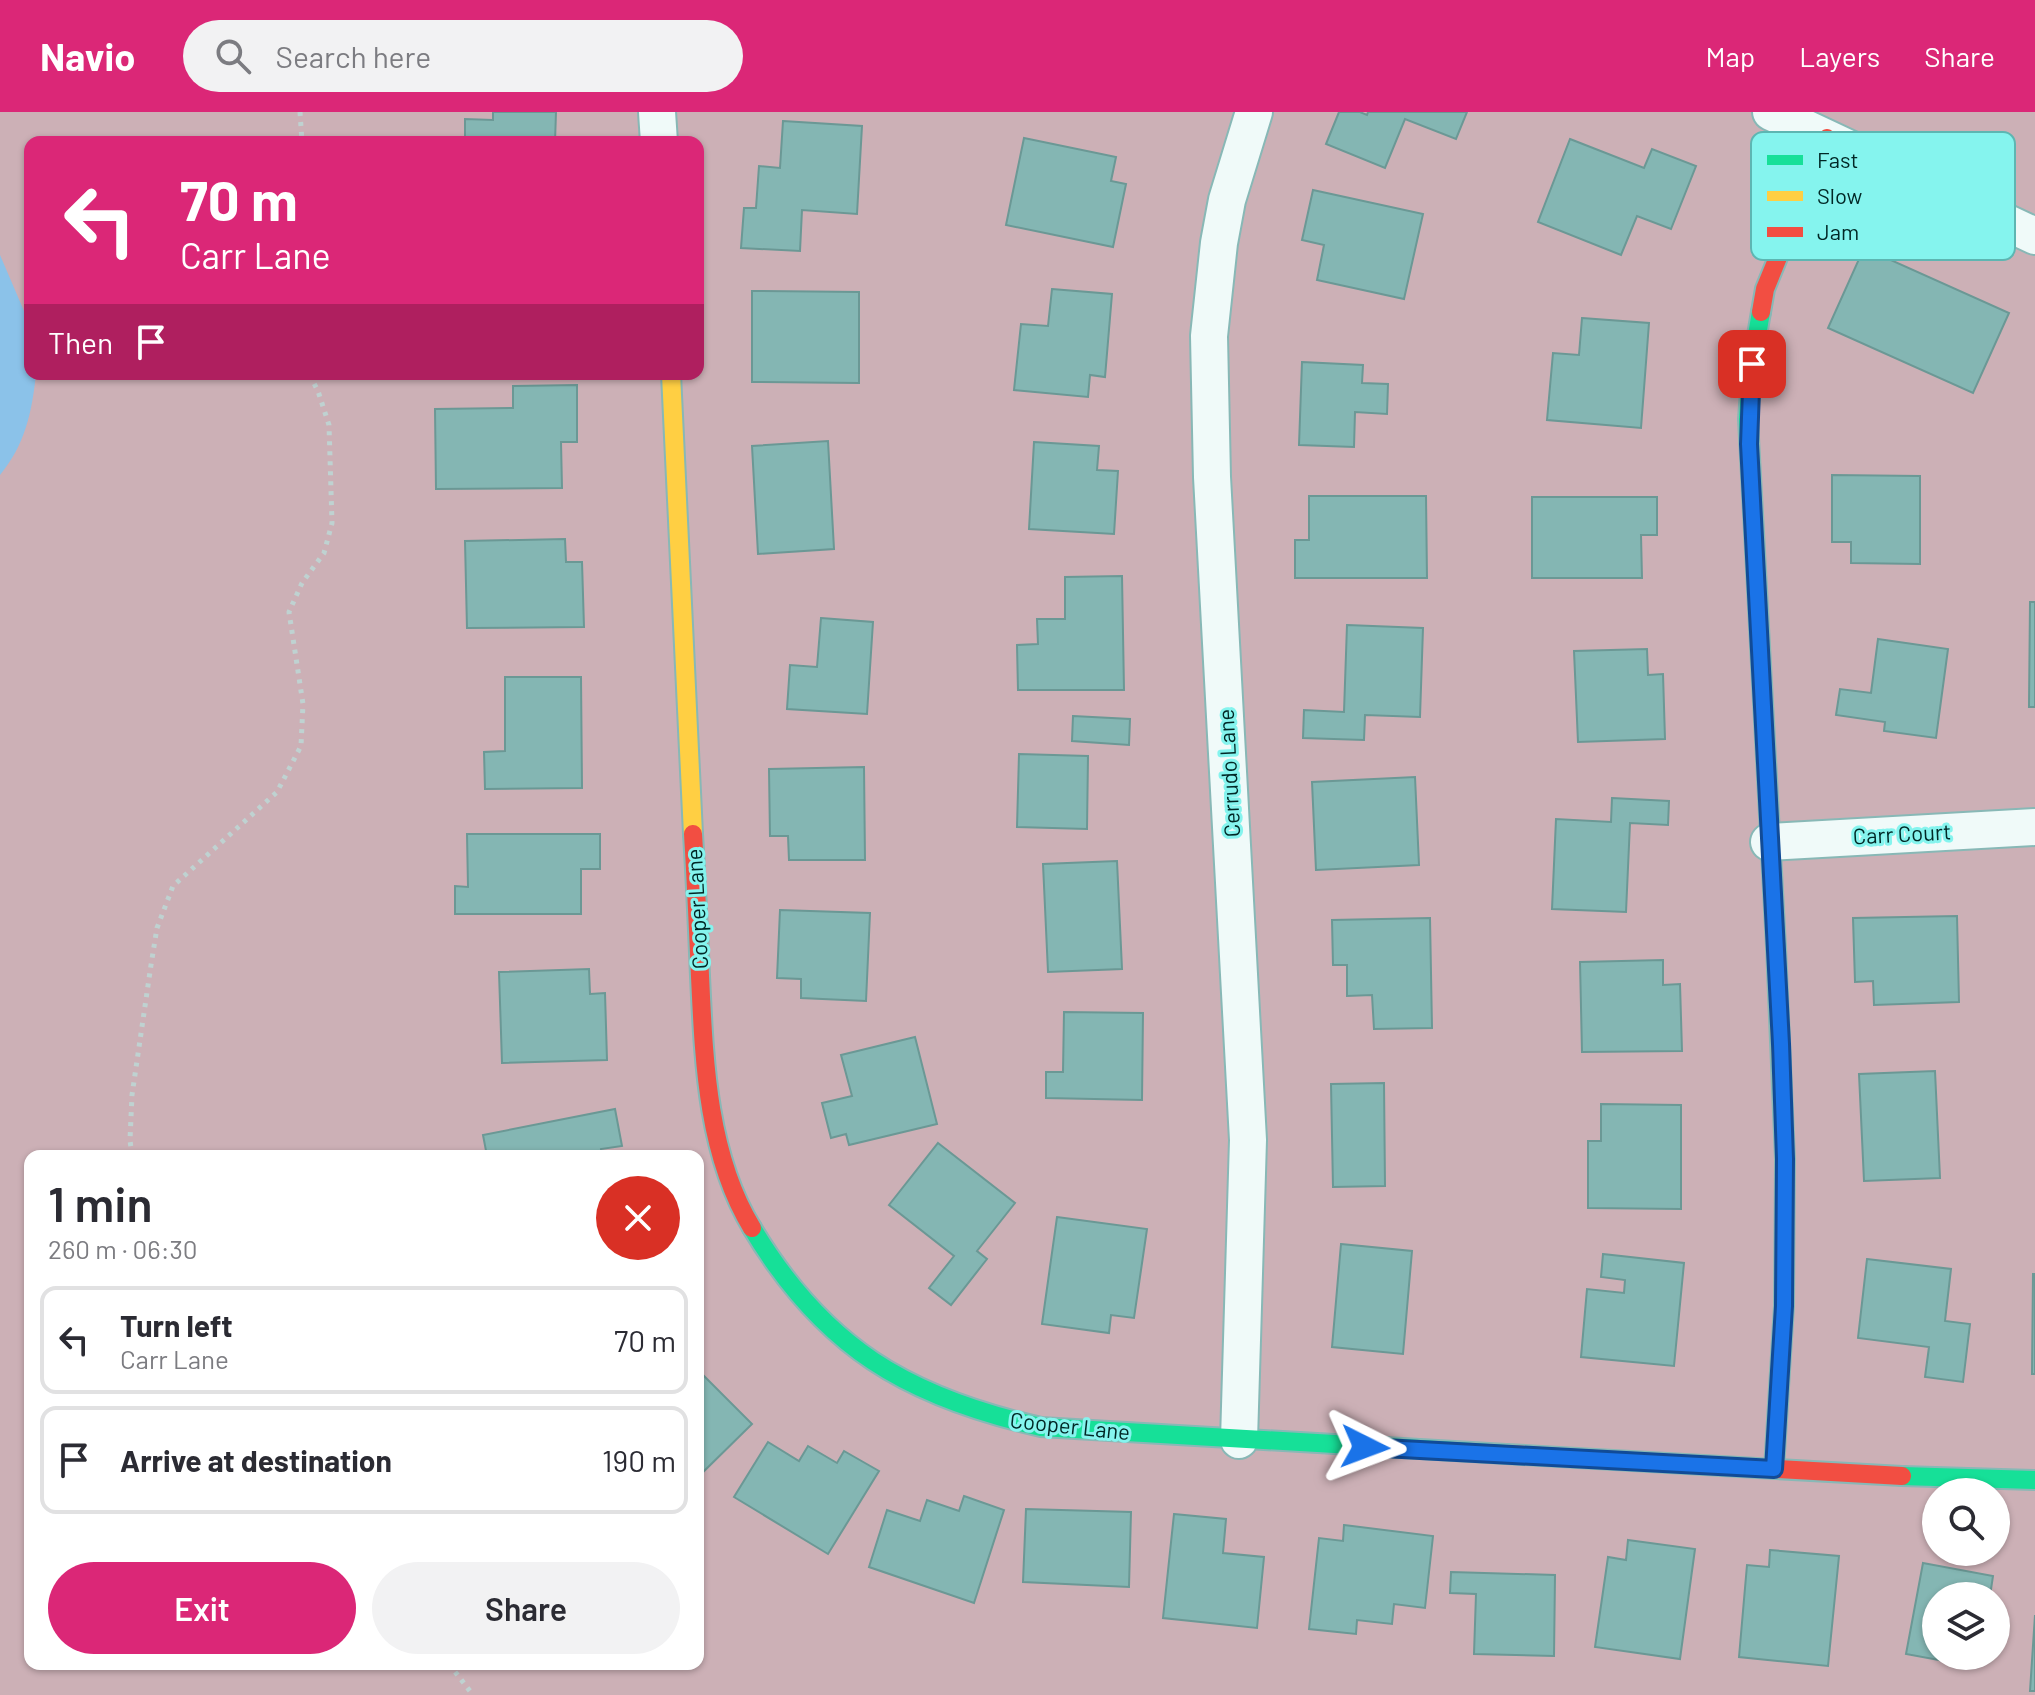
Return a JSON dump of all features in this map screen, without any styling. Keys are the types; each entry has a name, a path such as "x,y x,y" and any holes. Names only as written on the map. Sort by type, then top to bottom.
{"street":[{"path":"657,112 659,136"},
{"name":"Cerrudo Lane","path":"1239,1440 1248,1140 1212,477 1209,336 1227,200 1254,112"},
{"path":"1771,112 1814,132"},
{"path":"2015,227 2035,236"},
{"path":"1774,1469 1784,1306 1785,1159 1749,444 1752,364 1760,311 1775,260"},
{"name":"Cooper Lane","path":"671,380 707,1074 713,1114 727,1171 749,1221 779,1270 818,1316 869,1360 927,1394 992,1417 1041,1427 1968,1480 2035,1480"},
{"name":"Carr Court","path":"1769,842 2035,827"}],"path":[{"path":"300,112 302,136"},
{"path":"131,1150 132,1095 151,965 157,928 173,886 277,792 301,746 303,704 289,612 302,583 324,553 332,523 329,425 312,380"},
{"path":"454,1670 473,1695"}],"shaded area":[{"path":"0,112 2035,112 2035,1695 0,1695"}],"water":[{"path":"0,255 24,311 24,380 35,380 26,428 16,452 0,475"}],"building":[{"path":"493,112 556,112 555,136 465,136 465,119 493,120"},
{"path":"1339,112 1367,115 1368,112 1467,112 1456,139 1405,119 1385,168 1326,144"},
{"path":"783,121 862,126 857,214 802,210 800,251 741,248 744,208 756,208 759,166 780,168"},
{"path":"1024,138 1116,157 1111,181 1126,184 1113,247 1006,225"},
{"path":"1570,139 1644,168 1652,149 1696,166 1671,229 1637,216 1621,255 1538,222"},
{"path":"1313,190 1423,214 1404,299 1317,280 1324,245 1302,240"},
{"path":"1859,260 1891,260 2009,313 1973,393 1828,328"},
{"path":"1052,289 1112,294 1105,377 1090,375 1088,397 1014,390 1021,324 1048,326"},
{"path":"752,291 859,292 859,383 752,382"},
{"path":"1582,318 1649,323 1641,428 1547,420 1553,353 1579,355"},
{"path":"1302,362 1363,365 1362,383 1388,384 1387,414 1355,412 1354,447 1299,445"},
{"path":"577,385 577,442 561,442 562,488 436,489 435,409 513,408 513,386"},
{"path":"828,441 834,549 758,554 752,446"},
{"path":"1034,442 1099,446 1097,470 1118,471 1114,534 1029,529"},
{"path":"1832,475 1920,476 1920,564 1851,563 1851,542 1832,542"},
{"path":"1309,496 1426,496 1427,578 1295,578 1295,540 1309,540"},
{"path":"1532,497 1657,497 1657,535 1641,535 1642,578 1532,578"},
{"path":"565,539 566,562 582,562 584,627 467,628 465,541"},
{"path":"1122,576 1124,690 1018,690 1017,645 1038,644 1037,619 1065,619 1065,577"},
{"path":"2030,602 2035,602 2035,707 2029,707"},
{"path":"821,618 873,622 867,714 787,709 790,665 817,667"},
{"path":"1347,625 1423,628 1420,717 1365,715 1364,740 1303,738 1304,710 1344,712"},
{"path":"1878,639 1948,649 1936,738 1884,731 1885,722 1836,715 1840,689 1871,693"},
{"path":"1647,649 1648,675 1663,674 1665,739 1578,742 1574,651"},
{"path":"505,677 581,677 582,788 485,789 484,752 505,751"},
{"path":"1073,716 1130,719 1129,745 1072,741"},
{"path":"1019,754 1088,756 1087,829 1017,827"},
{"path":"864,767 865,860 789,860 788,836 770,836 769,769"},
{"path":"1415,777 1419,865 1316,870 1312,782"},
{"path":"1612,798 1669,801 1668,825 1630,823 1626,912 1552,909 1556,819 1611,822"},
{"path":"467,834 600,834 600,869 581,869 581,914 455,914 455,886 468,887"},
{"path":"1117,861 1122,969 1048,972 1043,864"},
{"path":"780,910 870,913 866,1001 801,998 801,979 777,978"},
{"path":"1957,916 1959,1002 1874,1005 1873,981 1855,982 1853,918"},
{"path":"1430,918 1432,1028 1374,1029 1372,995 1347,996 1347,965 1333,965 1332,920"},
{"path":"1663,960 1663,985 1680,984 1682,1051 1582,1052 1580,962"},
{"path":"589,969 590,994 605,993 607,1060 502,1063 499,972"},
{"path":"1064,1012 1143,1013 1142,1100 1046,1098 1046,1072 1063,1072"},
{"path":"915,1037 937,1124 849,1145 846,1134 831,1138 822,1103 852,1096 841,1055"},
{"path":"1935,1071 1940,1178 1864,1181 1859,1074"},
{"path":"1384,1083 1385,1186 1333,1187 1331,1084"},
{"path":"1601,1104 1681,1105 1681,1209 1588,1208 1588,1141 1601,1141"},
{"path":"615,1109 622,1146 601,1150 486,1150 483,1135"},
{"path":"938,1143 1015,1203 977,1251 987,1259 951,1305 929,1288 954,1256 889,1205"},
{"path":"1057,1217 1147,1229 1134,1318 1111,1315 1109,1333 1042,1324"},
{"path":"1341,1244 1412,1251 1403,1354 1332,1347"},
{"path":"1603,1254 1684,1263 1674,1366 1581,1357 1587,1289 1624,1293 1625,1280 1601,1277"},
{"path":"1867,1259 1951,1269 1945,1321 1970,1324 1963,1382 1925,1377 1929,1347 1858,1338"},
{"path":"2035,1274 2035,1374 2032,1374"},
{"path":"704,1376 752,1424 704,1471"},
{"path":"768,1442 799,1461 808,1446 837,1463 844,1451 879,1471 828,1554 734,1497"},
{"path":"964,1496 1004,1510 974,1603 869,1567 887,1510 920,1521 927,1500 959,1511"},
{"path":"1026,1509 1131,1512 1129,1587 1023,1582"},
{"path":"1174,1514 1226,1519 1223,1553 1264,1557 1257,1628 1163,1618"},
{"path":"1344,1525 1433,1536 1425,1608 1394,1604 1392,1624 1357,1620 1356,1634 1309,1629 1319,1538 1343,1541"},
{"path":"1628,1540 1695,1549 1680,1659 1595,1647 1608,1557 1626,1560"},
{"path":"1770,1550 1839,1556 1828,1666 1739,1657 1747,1565 1769,1567"},
{"path":"1922,1566 1993,1576 1992,1582 1922,1582 1922,1657 1906,1654"},
{"path":"1451,1572 1555,1575 1554,1656 1474,1654 1476,1594 1450,1593"},
{"path":"2035,1615 2035,1691 2030,1691"}],"traffic: fast":[{"path":"1761,312 1752,364 1748,419 1776,947"},
{"path":"752,1228 808,1305 839,1335 873,1361 909,1382 993,1415 1041,1427 1506,1454"},
{"path":"1902,1476 2035,1480"}],"traffic: slow":[{"path":"671,380 693,834"},
{"path":"1774,1469 1784,1306 1785,1159 1776,947"}],"traffic: jam":[{"path":"1761,312 1765,289 1777,260"},
{"path":"693,834 706,1073 725,1169 752,1228"},
{"path":"1506,1454 1902,1476"}],"route":[{"path":"1365,1447 1774,1469 1784,1306 1785,1159 1749,444 1752,364"}]}
